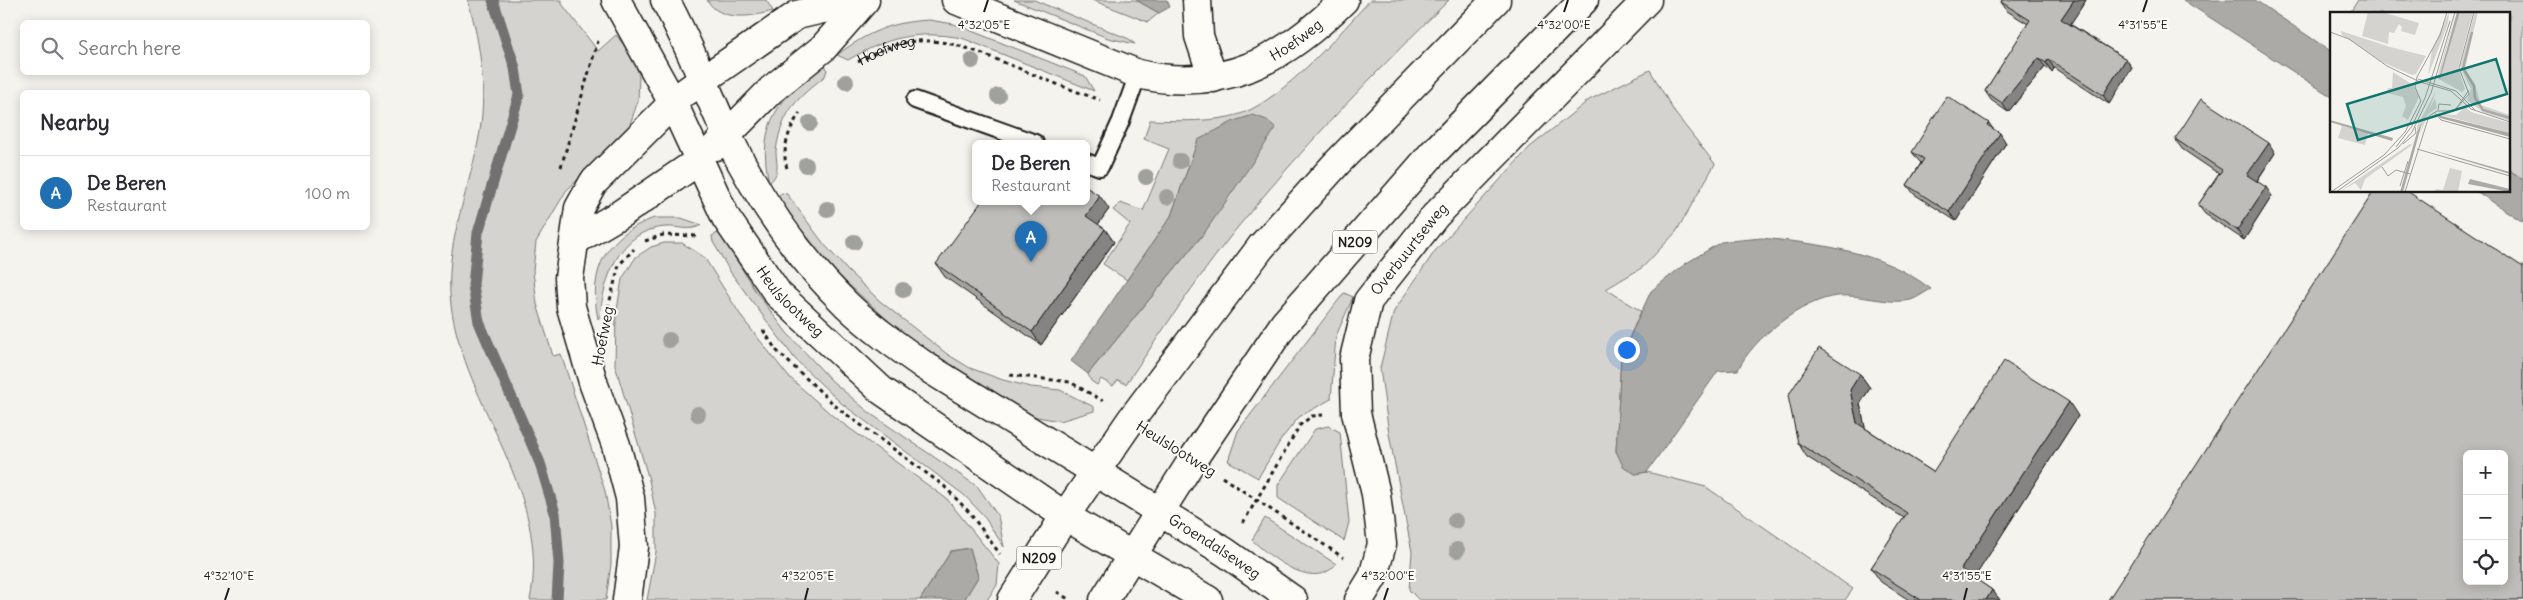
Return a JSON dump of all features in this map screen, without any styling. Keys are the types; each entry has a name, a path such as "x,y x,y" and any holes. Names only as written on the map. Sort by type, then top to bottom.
{"street":[{"name":"Heulslootweg","path":"616,0 673,103 726,218 778,294 882,390 1065,516 1132,556"},
{"path":"665,0 728,135 761,198 813,269 848,306 885,338 925,366 1095,471"},
{"name":"Hoefweg","path":"576,240 622,213 700,160 728,135 771,90 823,48 863,0"},
{"name":"Hoefweg","path":"627,600 634,547 630,498 616,445 594,384 571,307 568,278 576,240 579,208 593,183 673,103 702,79 797,14 863,0"},
{"name":"Hoefweg","path":"956,0 1138,74 1164,80 1213,78 1242,70 1267,60 1316,28 1344,0"},
{"path":"1197,0 1199,36 1213,78"},
{"name":"N209","path":"1012,600 1065,516 1130,420 1261,247 1336,164 1496,0"},
{"name":"N209","path":"1104,600 1193,459 1284,324 1433,153 1584,0"},
{"name":"Overbuurtseweg","path":"1359,600 1373,578 1382,544 1376,494 1356,413 1354,359 1368,301 1435,216 1647,0"},
{"name":"Groendalseweg","path":"1095,471 1225,552 1293,600"},
{"path":"1132,556 1208,600"}],"lane":[{"path":"1090,163 1100,166 1138,74"},
{"path":"915,100 1027,140"}],"path":[{"name":"Hoefweg","path":"855,63 877,52 907,42 934,42 960,45 1070,90 1125,108"},
{"path":"761,198 790,179 784,162 786,143 796,119 802,112"},
{"name":"Hoefweg","path":"607,310 619,265 631,250 644,242 663,235 699,236 726,218"},
{"name":"Heulslootweg","path":"1004,373 1013,377 1070,382 1092,393 1130,420"},
{"path":"1356,413 1312,416 1300,425 1258,500 1373,578"},
{"name":"Heulslootweg","path":"1193,459 1258,500"}],"shaded area":[{"path":"468,0 562,0 562,4 598,51 616,35 634,57 639,76 638,101 628,130 566,191 536,242 533,271 537,304 553,356 561,354 605,491 611,526 611,564 606,600 530,600 533,561 529,523 518,486 472,379 459,342 451,305 451,263 458,222 478,142 483,88 480,52"},
{"path":"707,0 766,0 773,11 746,16 728,15 713,7"},
{"path":"1014,0 1034,0 1129,39 1135,44 1108,38"},
{"path":"1092,0 1136,0 1159,13 1148,22"},
{"path":"1136,0 1167,0 1170,7 1159,13"},
{"path":"1370,0 1449,0 1338,113 1258,202 1178,307 1126,384 1118,380 1113,386 1101,379 1097,385 1091,381 1088,374 1205,232 1198,140 1171,216 1127,280 1103,264 1130,224 1113,210 1120,203 1143,211 1169,149 1144,139 1150,120 1189,121 1216,119 1241,114 1252,109 1283,88 1299,74 1330,44"},
{"path":"2183,0 2255,0 2330,51 2330,96"},
{"path":"2358,0 2523,0 2523,179 2510,171 2510,12 2350,12"},
{"path":"929,20 954,24 1085,76 1094,91 962,38 916,35 903,37 876,46 848,60 837,55 859,40 880,30 903,23"},
{"path":"825,64 827,70 825,76 796,102 787,114 776,147 777,168 775,176 769,183 766,144 769,128 775,114 795,89"},
{"path":"1650,70 1675,113 1715,164 1676,232 1643,267 1606,289 1641,311 1621,357 1616,452 1635,474 1647,472 1706,487 1853,589 1845,600 1419,600 1409,590 1412,552 1389,434 1380,368 1394,311 1435,251 1530,147 1589,100"},
{"path":"1253,115 1267,120 1276,128 1205,232 1088,374 1071,361 1171,216 1198,140 1234,121"},
{"path":"2510,171 2523,179 2523,222 2478,192 2510,192"},
{"path":"782,193 787,194 824,244 848,271 881,302 947,354 970,368 1003,380 1031,387 1060,390 1094,407 1094,411 1060,421 1037,417 1015,409 934,356 892,324 836,273 776,197"},
{"path":"654,218 681,218 702,225 692,228 665,227 649,230 625,246 610,272 598,319 596,285 604,256 624,234 637,225"},
{"path":"718,233 724,238 754,289 787,333 832,381 871,414 978,487 998,516 1004,547 983,515 964,495 841,403 795,359 731,273 713,242 712,236"},
{"path":"1761,238 1828,247 1871,258 1912,276 1931,289 1911,300 1902,301 1837,296 1823,299 1794,313 1766,334 1754,346 1738,370 1718,371 1647,472 1635,474 1623,466 1616,451 1621,356 1651,291 1685,264 1721,242"},
{"path":"664,243 682,243 704,257 743,319 788,376 834,417 947,499 999,564 997,585 987,600 964,600 978,577 970,548 951,551 920,600 647,600 656,552 656,514 649,480 615,365 616,316 622,279 636,257 651,247"},
{"path":"1344,293 1353,297 1336,336 1331,399 1299,417 1282,438 1258,478 1228,461 1238,431"},
{"path":"1328,426 1340,432 1349,522 1344,541 1278,498 1278,485 1315,429"},
{"path":"1265,518 1336,564 1327,572 1316,574 1304,573 1292,569 1270,555 1252,540"},
{"path":"970,548 978,577 964,600 920,600 951,551"}],"building":[{"path":"2002,0 2074,0 2061,19 2126,59 2103,95 2048,59 2046,63 2039,58 2002,103 1985,91 2030,20 2001,2"},
{"path":"1947,96 1989,123 1987,125 2000,133 1949,212 1907,185 1924,159 1912,152"},
{"path":"2201,99 2269,143 2247,175 2266,187 2237,230 2198,205 2222,170 2175,139"},
{"path":"1090,190 1100,196 1086,216 1105,229 1032,332 936,264 979,205 1090,205"},
{"path":"2373,192 2409,192 2523,267 2523,600 2108,600"},
{"path":"1819,348 1860,374 1850,390 1857,423 1933,472 2004,361 2069,402 1961,569 1992,590 1986,600 1921,600 1871,568 1907,513 1798,443 1788,396"}],"waterway":[{"path":"493,0 515,68 519,95 478,233 473,285 479,322 540,463 555,513 559,563 557,600"}],"place":[{"name":"De Beren","path":"1031,262"}]}
